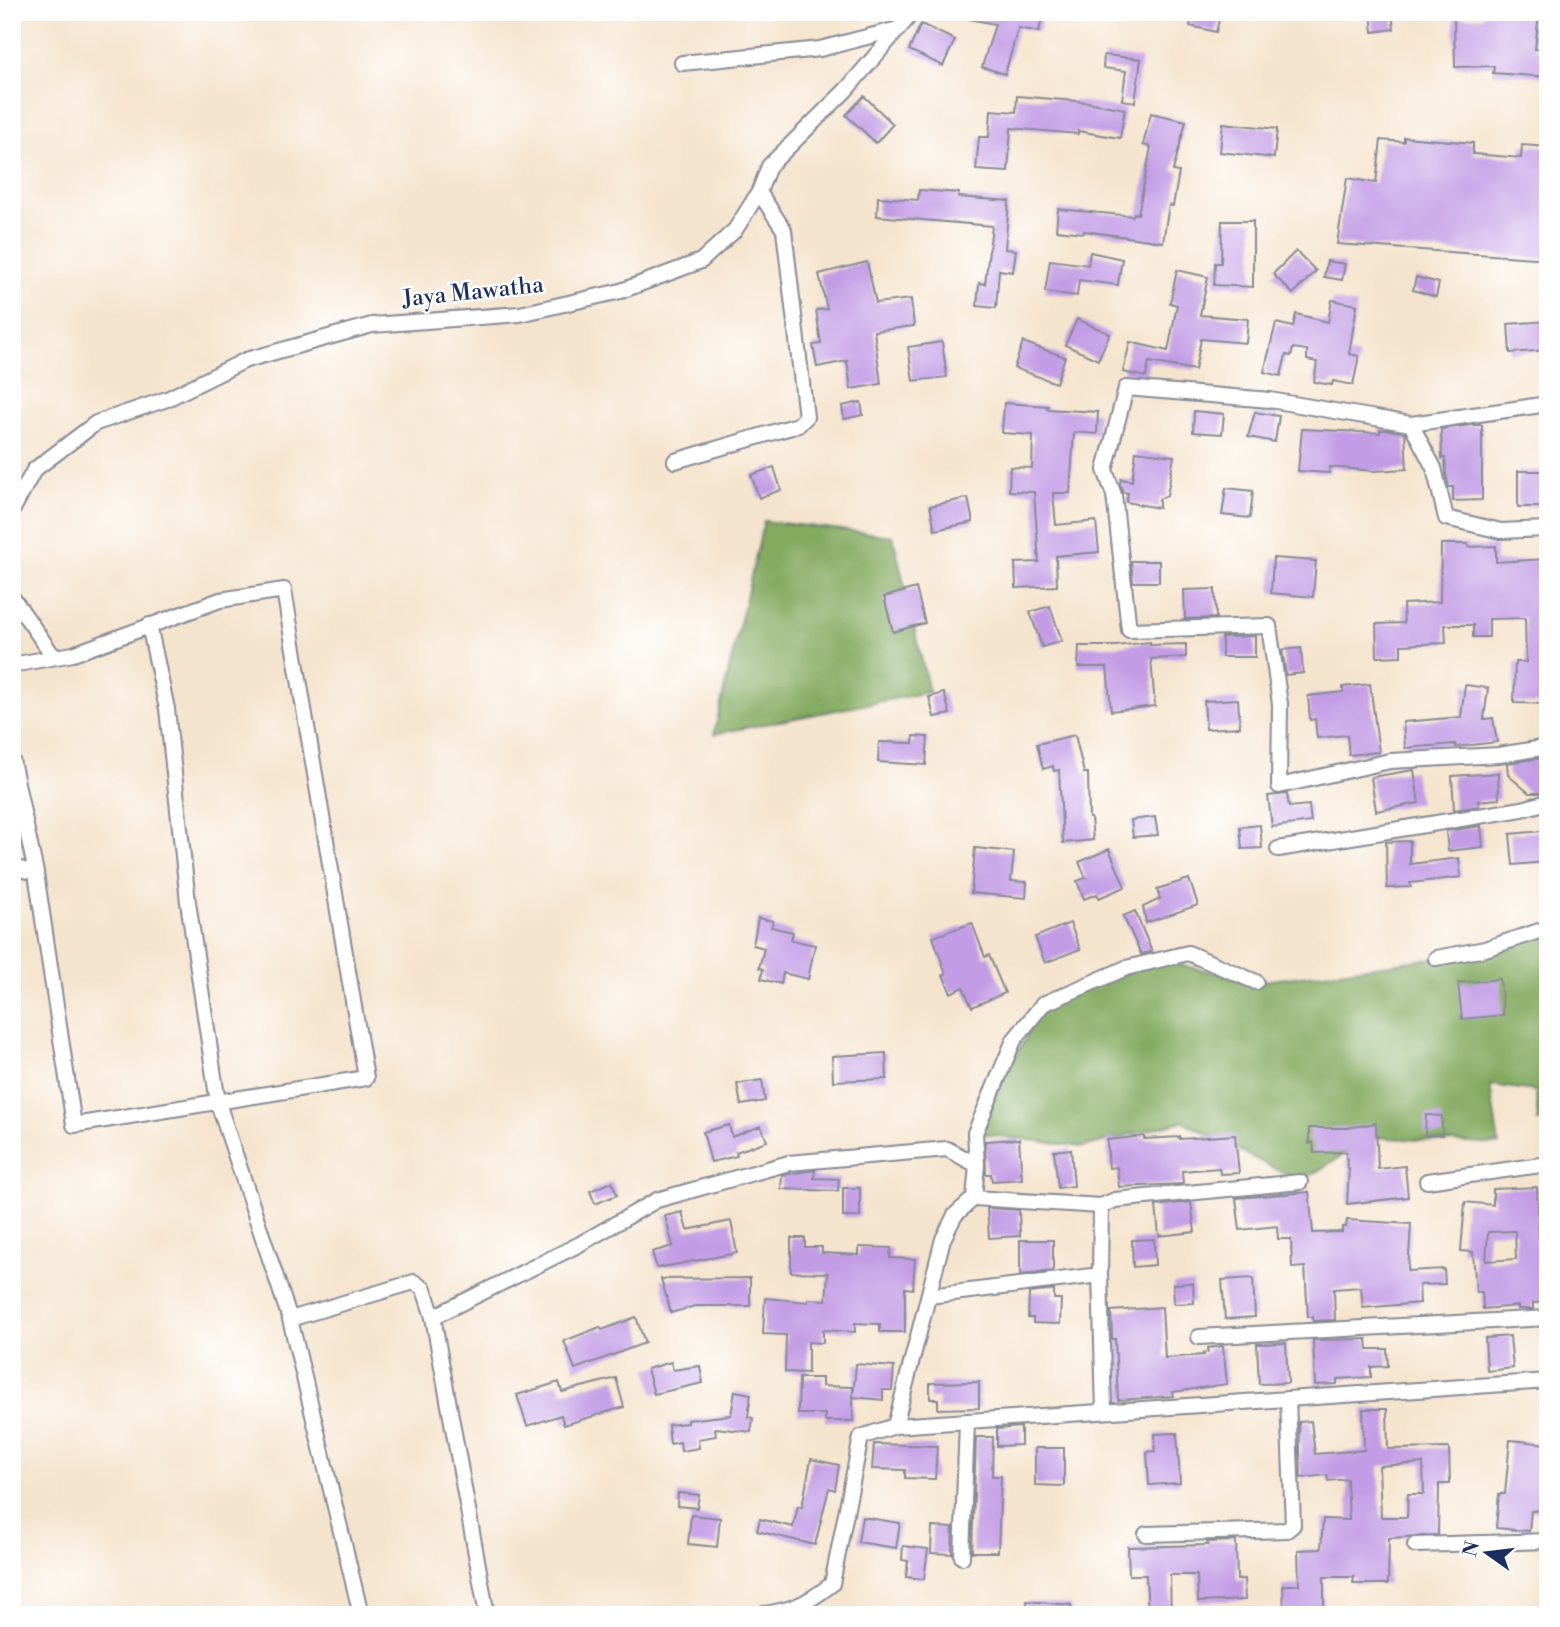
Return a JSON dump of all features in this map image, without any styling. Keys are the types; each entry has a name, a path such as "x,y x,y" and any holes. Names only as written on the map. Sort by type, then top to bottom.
{"street":[{"name":"Jaya Mawatha","path":"12,511 34,470 96,423 167,399 246,360 372,325 520,314 621,291 701,261 735,230 759,192 769,166 846,90 913,12"},
{"path":"682,63 820,49 891,33 900,28"},
{"path":"675,461 798,425 806,417 784,230 759,192"},
{"path":"1548,404 1411,425 1270,400 1126,388 1105,470 1114,495 1129,631 1269,626 1280,704 1279,786 1390,761 1499,755 1548,747"},
{"path":"1411,425 1434,468 1446,518 1501,531 1548,529"},
{"path":"12,665 73,654 220,600 284,590 366,1078 74,1125 36,873 12,760"},
{"path":"12,597 54,657"},
{"path":"149,625 167,709 188,902 218,1103 290,1319 361,1615"},
{"path":"1278,849 1522,809 1548,802"},
{"path":"12,867 36,873"},
{"path":"1436,958 1485,949 1548,928"},
{"path":"895,1426 943,1239 955,1215 974,1198 977,1165 975,1133 1014,1040 1043,1004 1126,968 1188,953 1256,982"},
{"path":"433,1317 578,1245 657,1200 670,1196 789,1163 947,1149 977,1165"},
{"path":"1427,1181 1548,1164"},
{"path":"974,1198 1101,1206 1115,1200 1300,1182"},
{"path":"1101,1206 1104,1411"},
{"path":"929,1296 1100,1275"},
{"path":"290,1319 414,1282 424,1289 433,1317 487,1615"},
{"path":"1199,1337 1548,1318"},
{"path":"759,1615 787,1611 832,1584 861,1437 895,1426 1548,1381"},
{"path":"1146,1534 1287,1530 1293,1525 1288,1399"},
{"path":"962,1557 967,1421"},
{"path":"1415,1545 1548,1541"}],"green space":[{"path":"764,521 893,536 929,692 714,734"},
{"path":"1548,926 1548,1120 1538,1122 1536,1091 1490,1085 1499,1145 1371,1137 1300,1182 1183,1121 1083,1147 975,1133 1043,1004 1159,960 1256,982 1436,958"}],"building":[{"path":"970,12 1043,12 1039,32 1018,28 1005,74 982,67 995,24 969,19"},
{"path":"1193,12 1221,12 1216,32 1190,26"},
{"path":"1371,12 1392,12 1394,29 1373,32"},
{"path":"1484,12 1539,12 1535,49 1548,50 1548,77 1493,73 1494,66 1455,67 1454,17 1484,17"},
{"path":"921,24 955,40 943,66 909,50"},
{"path":"1104,55 1141,59 1135,102 1122,100 1126,71 1103,68"},
{"path":"864,96 893,124 876,143 846,115"},
{"path":"1017,96 1087,102 1125,109 1120,138 1078,131 1078,134 1011,128 1008,172 976,170 979,137 989,137 991,110 1016,112"},
{"path":"1151,113 1186,121 1173,171 1179,172 1173,206 1169,205 1163,242 1084,231 1056,230 1058,209 1133,216 1134,213 1138,214 1151,147 1143,145"},
{"path":"1223,123 1277,129 1274,158 1220,152"},
{"path":"1404,137 1473,143 1473,154 1521,158 1522,145 1548,147 1548,259 1337,244 1347,178 1376,183 1381,140 1404,142"},
{"path":"919,190 959,193 958,197 1009,201 1005,249 1016,250 1013,272 999,270 996,308 977,306 979,283 985,284 992,226 877,216 878,197 918,200"},
{"path":"1222,221 1253,221 1253,287 1214,285 1215,263 1221,263"},
{"path":"1296,251 1316,271 1293,294 1273,274"},
{"path":"1090,252 1122,259 1118,285 1079,280 1077,296 1045,292 1050,260 1088,265"},
{"path":"1327,261 1345,264 1342,280 1324,277"},
{"path":"867,262 876,303 911,299 914,326 874,331 881,384 851,389 847,361 817,367 813,345 821,344 816,310 827,309 819,274"},
{"path":"1177,270 1208,277 1200,315 1248,319 1246,343 1201,339 1195,370 1149,362 1146,377 1123,372 1130,342 1168,351 1177,305 1170,303"},
{"path":"1416,277 1439,283 1436,297 1413,290"},
{"path":"1332,300 1357,305 1349,354 1359,356 1353,385 1333,381 1332,385 1314,382 1317,362 1307,360 1307,350 1293,348 1291,356 1286,355 1281,376 1264,372 1276,323 1293,327 1296,314 1328,322"},
{"path":"1077,319 1110,334 1098,360 1065,345"},
{"path":"1548,321 1548,350 1510,353 1508,324"},
{"path":"942,342 947,377 913,381 908,347"},
{"path":"1023,342 1065,357 1056,383 1014,368"},
{"path":"861,402 863,415 844,419 842,406"},
{"path":"1004,403 1098,412 1097,434 1074,432 1070,493 1053,493 1056,525 1096,521 1099,552 1056,556 1057,586 1016,588 1015,563 1039,562 1034,492 1009,491 1010,467 1032,468 1033,435 1002,433"},
{"path":"1194,411 1224,414 1222,434 1193,432"},
{"path":"1255,412 1279,416 1275,442 1248,437"},
{"path":"1482,425 1482,500 1453,501 1453,487 1449,487 1445,458 1442,459 1441,429"},
{"path":"1302,429 1380,433 1380,430 1389,430 1405,433 1407,469 1374,471 1330,467 1329,473 1298,471"},
{"path":"1136,451 1174,456 1167,496 1159,499 1159,508 1126,502 1128,493 1123,492 1120,484 1121,479 1132,481"},
{"path":"774,467 781,490 759,498 751,475"},
{"path":"1518,471 1548,471 1548,507 1518,507"},
{"path":"1226,488 1253,491 1250,518 1222,515"},
{"path":"968,498 973,522 935,530 930,506"},
{"path":"1441,544 1496,546 1496,562 1548,559 1548,704 1514,703 1515,662 1526,662 1525,618 1489,619 1489,637 1473,637 1473,625 1445,625 1446,643 1401,645 1401,656 1377,657 1376,624 1404,623 1403,604 1440,602"},
{"path":"1273,558 1316,561 1313,597 1271,593"},
{"path":"1131,561 1159,561 1159,582 1133,582"},
{"path":"916,588 925,623 893,632 884,597"},
{"path":"1215,589 1216,618 1185,619 1184,590"},
{"path":"1050,606 1062,641 1042,647 1030,612"},
{"path":"1255,636 1255,657 1222,657 1222,637"},
{"path":"1150,642 1150,645 1186,644 1186,657 1151,659 1155,706 1111,711 1107,667 1078,667 1079,646"},
{"path":"1301,648 1303,673 1286,675 1282,650"},
{"path":"1370,684 1379,752 1349,755 1347,735 1317,738 1315,719 1310,720 1308,696 1343,692 1343,687"},
{"path":"1465,685 1488,688 1484,719 1493,718 1497,742 1456,747 1455,744 1405,748 1403,722 1461,717"},
{"path":"944,693 950,714 934,717 929,697"},
{"path":"1238,699 1240,727 1206,729 1204,701"},
{"path":"1075,735 1084,773 1088,773 1089,818 1093,840 1063,843 1059,770 1054,771 1053,766 1043,769 1037,744"},
{"path":"914,736 928,737 926,765 878,762 879,742 913,743"},
{"path":"1542,758 1543,793 1529,793 1508,775 1507,763"},
{"path":"1414,770 1419,803 1376,811 1371,777"},
{"path":"1498,773 1499,799 1478,801 1479,806 1454,810 1452,776"},
{"path":"1287,794 1289,807 1309,805 1311,822 1272,827 1268,796"},
{"path":"1155,817 1158,835 1133,837 1131,820"},
{"path":"1260,825 1262,848 1242,849 1240,827"},
{"path":"1481,826 1483,847 1448,851 1446,831"},
{"path":"1542,831 1545,862 1513,865 1510,834"},
{"path":"1410,841 1410,864 1459,858 1461,877 1410,883 1411,887 1387,888 1386,842"},
{"path":"975,848 1014,852 1011,881 1027,882 1026,898 971,893"},
{"path":"1109,849 1125,887 1099,898 1097,894 1084,899 1077,881 1086,878 1079,862"},
{"path":"1189,879 1198,905 1146,923 1143,907 1160,899 1157,889"},
{"path":"1135,911 1152,952 1141,954 1123,916"},
{"path":"758,918 773,921 771,927 793,932 791,940 815,945 808,979 783,973 781,984 761,979 763,969 759,968 764,948 753,945"},
{"path":"972,923 985,957 989,955 1005,993 972,1007 963,987 951,993 943,975 946,974 933,937"},
{"path":"1070,923 1080,949 1045,963 1035,937"},
{"path":"1500,979 1503,1015 1462,1019 1458,983"},
{"path":"886,1053 887,1079 833,1081 832,1056"},
{"path":"762,1080 765,1101 741,1105 737,1084"},
{"path":"1426,1115 1442,1116 1442,1135 1425,1135"},
{"path":"1376,1123 1378,1169 1405,1166 1408,1197 1347,1204 1349,1168 1346,1152 1314,1153 1313,1142 1309,1144 1309,1128 1347,1128"},
{"path":"729,1125 732,1137 761,1126 767,1141 736,1152 737,1156 711,1162 703,1132"},
{"path":"1235,1135 1239,1173 1220,1174 1219,1168 1182,1171 1183,1184 1119,1187 1117,1167 1109,1168 1107,1140 1144,1136 1144,1139 1180,1139"},
{"path":"1019,1139 1022,1179 992,1181 991,1174 986,1174 985,1141"},
{"path":"1071,1149 1074,1186 1058,1188 1054,1151"},
{"path":"815,1170 814,1178 839,1179 838,1191 781,1189 782,1175"},
{"path":"612,1182 617,1195 595,1204 590,1191"},
{"path":"1537,1187 1542,1258 1548,1257 1548,1302 1533,1303 1533,1309 1518,1309 1518,1306 1483,1309 1482,1292 1476,1292 1473,1252 1461,1251 1465,1202 1493,1205 1493,1189","holes":["1515,1231 1516,1259 1486,1261 1488,1232"]},
{"path":"843,1188 860,1188 860,1217 843,1217"},
{"path":"1309,1192 1313,1233 1342,1232 1347,1220 1411,1224 1408,1271 1444,1269 1445,1284 1419,1285 1420,1303 1363,1308 1361,1287 1334,1289 1335,1320 1313,1321 1313,1317 1308,1317 1305,1267 1292,1268 1291,1239 1278,1239 1277,1226 1240,1230 1236,1198"},
{"path":"1191,1202 1195,1232 1159,1236 1156,1206"},
{"path":"987,1208 1019,1210 1020,1236 989,1238"},
{"path":"682,1212 687,1230 731,1221 737,1253 657,1268 652,1252 673,1246 665,1216"},
{"path":"791,1238 805,1238 805,1247 822,1247 822,1253 859,1255 859,1247 891,1248 890,1258 915,1259 913,1289 905,1288 905,1332 880,1332 880,1324 855,1323 855,1332 823,1330 823,1343 808,1342 808,1373 785,1372 786,1335 763,1334 765,1298 808,1302 808,1299 826,1300 828,1273 791,1272"},
{"path":"1154,1239 1155,1265 1133,1267 1132,1240"},
{"path":"1020,1240 1053,1240 1053,1271 1020,1275"},
{"path":"750,1278 750,1306 695,1306 671,1313 661,1279"},
{"path":"1253,1278 1255,1317 1225,1319 1222,1280"},
{"path":"1193,1283 1194,1303 1174,1304 1173,1284"},
{"path":"1054,1290 1054,1299 1061,1299 1060,1324 1033,1323 1033,1318 1028,1318 1029,1293"},
{"path":"1162,1307 1165,1358 1204,1355 1208,1348 1223,1346 1227,1384 1173,1392 1174,1396 1118,1400 1111,1311"},
{"path":"636,1317 645,1343 575,1369 564,1341"},
{"path":"1510,1336 1513,1368 1487,1371 1485,1338"},
{"path":"1367,1339 1368,1349 1387,1349 1388,1366 1371,1367 1371,1377 1337,1379 1337,1384 1315,1385 1313,1340"},
{"path":"1286,1343 1288,1383 1259,1384 1257,1344"},
{"path":"671,1362 673,1370 700,1366 703,1383 654,1394 647,1369"},
{"path":"856,1364 894,1367 892,1390 883,1390 883,1400 853,1397"},
{"path":"616,1378 624,1407 564,1425 561,1415 527,1426 517,1395 559,1382 562,1392"},
{"path":"799,1378 822,1378 822,1386 853,1387 853,1421 825,1421 825,1414 798,1414"},
{"path":"979,1382 979,1408 938,1409 938,1399 930,1399 930,1383"},
{"path":"735,1391 751,1394 748,1417 753,1418 751,1432 715,1428 716,1436 698,1439 699,1448 681,1451 680,1442 670,1444 668,1425 731,1415"},
{"path":"1363,1409 1387,1409 1388,1449 1449,1448 1450,1484 1439,1484 1438,1535 1389,1538 1388,1584 1353,1584 1354,1577 1324,1577 1324,1615 1284,1615 1283,1585 1299,1585 1298,1550 1321,1549 1323,1519 1349,1520 1347,1479 1328,1481 1327,1475 1301,1478 1299,1422 1311,1421 1315,1454 1364,1450","holes":["1423,1463 1424,1494 1408,1494 1407,1517 1381,1517 1379,1466"]},
{"path":"1021,1427 1021,1445 997,1446 997,1429"},
{"path":"1177,1433 1180,1483 1149,1485 1147,1452 1155,1451 1155,1434"},
{"path":"976,1437 993,1437 992,1476 1001,1476 998,1552 972,1552"},
{"path":"1510,1440 1548,1444 1548,1510 1531,1511 1529,1531 1496,1528 1499,1494 1505,1494"},
{"path":"874,1444 937,1446 935,1479 905,1478 905,1470 872,1469"},
{"path":"1035,1448 1064,1448 1064,1486 1035,1485"},
{"path":"811,1459 839,1465 835,1490 829,1488 815,1545 757,1531 760,1519 793,1527 798,1506 802,1507"},
{"path":"678,1493 699,1495 697,1508 677,1506"},
{"path":"691,1515 720,1518 717,1547 688,1544"},
{"path":"862,1517 900,1523 896,1548 858,1542"},
{"path":"932,1527 953,1528 952,1554 931,1553"},
{"path":"1236,1541 1237,1580 1244,1579 1245,1600 1198,1602 1197,1575 1170,1575 1171,1615 1148,1615 1146,1575 1129,1575 1128,1547 1208,1545 1207,1542"},
{"path":"903,1546 928,1549 924,1579 906,1577 908,1561 902,1560"},
{"path":"1027,1601 1071,1605 1071,1615 1026,1615"}]}
